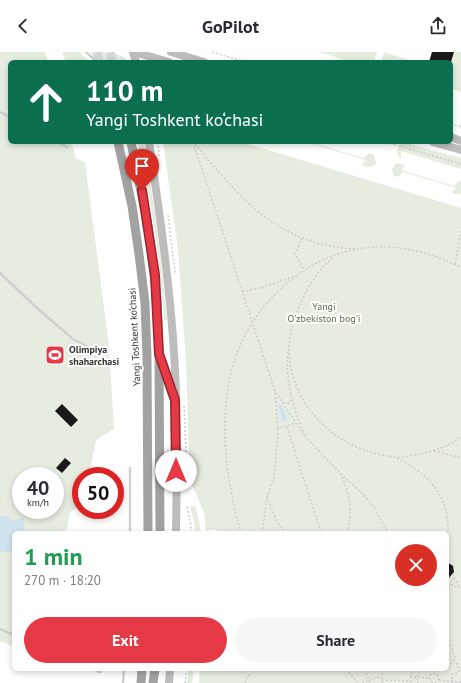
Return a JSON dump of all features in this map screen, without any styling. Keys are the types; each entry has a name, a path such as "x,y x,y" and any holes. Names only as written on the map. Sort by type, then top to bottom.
{"highway":[{"name":"Yangi Toshkent ko‘chasi","path":"118,144 132,206 144,302 147,357 148,531"},
{"path":"132,144 152,251 157,300 159,354 160,531"},
{"path":"159,354 175,400"},
{"path":"141,683 142,671"},
{"path":"153,683 155,671"}],"main road":[{"path":"134,52 162,60"},
{"path":"171,52 197,60"},
{"path":"150,144 168,286 173,347 176,531"},
{"path":"440,144 461,150"},
{"path":"169,683 170,671"}],"lane":[{"path":"86,52 94,60"},
{"path":"61,144 67,147"},
{"path":"0,273 38,309 73,339 90,348 104,351"},
{"path":"130,468 130,531"},
{"path":"0,629 12,634"},
{"path":"123,683 124,671"}],"path":[{"path":"212,52 239,60"},
{"path":"194,144 275,391 306,437 373,506 386,531"},
{"path":"195,144 232,189 254,210 271,222 315,243 337,248 359,250"},
{"path":"393,144 461,164"},
{"path":"455,264 461,231"},
{"path":"302,238 295,254 304,271"},
{"path":"241,531 228,477 225,438 225,407 235,356 252,322 260,311 280,288 304,271 336,255 359,250 387,247 409,249 432,255 460,266"},
{"path":"306,437 298,420 292,399 287,366 291,330 306,290 328,262 336,255"},
{"path":"242,292 295,277"},
{"path":"289,348 294,377 300,394 312,414 335,436 346,442 368,451 397,458 421,472 432,482 442,500 446,513 448,531"},
{"path":"262,531 267,497 274,478 277,429 275,391"},
{"path":"282,402 289,403 292,399"},
{"path":"277,429 296,423"},
{"path":"287,427 320,531"},
{"path":"397,458 434,451 461,437"},
{"path":"434,451 461,458"},
{"path":"341,474 350,497 350,515 346,531"},
{"path":"267,497 277,522 284,531"},
{"path":"187,507 191,531"},
{"path":"452,574 461,588"},
{"path":"449,585 461,588"},
{"path":"449,645 454,651 455,657 454,661 449,665"},
{"path":"452,682 452,674 458,673 459,670 458,665 454,661"},
{"path":"185,683 187,671"},
{"path":"245,683 251,671"},
{"path":"348,671 358,683"},
{"path":"366,671 370,683"},
{"path":"382,671 382,683"},
{"path":"362,683 369,680 382,679 411,682 412,671"},
{"path":"417,683 416,677 419,673 418,671"},
{"path":"430,678 435,671"},
{"path":"434,674 438,676 439,680"},
{"path":"411,677 430,678"},
{"path":"430,678 430,681 434,683 439,680 461,682"}],"green space":[{"name":"Olimpiya shaharchasi","path":"0,52 45,52 47,60 8,60 8,144 72,144 76,158 85,162 109,346 114,429 96,440 91,467 72,467 72,511 70,512 66,531 12,531 12,646 0,641"},
{"path":"62,52 79,52 88,60 65,60"},
{"path":"90,52 117,54 127,60 99,60"},
{"path":"319,52 377,52 375,60 345,60"},
{"path":"384,52 409,60 382,60"},
{"path":"454,52 461,52 461,92 453,89 453,60 452,60"},
{"path":"138,144 144,144 158,234 167,320 164,321 163,298 155,231"},
{"name":"Yangi O'zbekiston bog'i","path":"163,144 248,144 461,208 461,683 199,683 200,671 449,671 449,531 218,531 214,529 206,531 204,513 190,480 186,361 178,249"},
{"path":"312,144 363,158 369,153 374,155 376,163 371,167 361,165 366,160"},
{"path":"400,144 408,144 461,158 461,169 401,151 401,158 397,152"},
{"path":"396,163 405,165 401,170 454,186 459,181 461,182 461,194 455,194 452,192 457,188 403,172 398,177 393,175 392,169"},
{"path":"195,506 201,531 195,531 190,507"},
{"path":"189,671 194,671 192,683 187,683"}],"water":[{"path":"280,403 288,420 282,422 278,404"},
{"path":"0,516 13,520 24,519 25,531 12,531 12,551 0,552"}],"building":[{"path":"432,52 454,52 452,60 430,60"},
{"path":"62,404 78,420 71,427 55,411"},
{"path":"65,458 71,463 64,471 64,467 57,467"},
{"path":"449,563 453,566 454,572 449,578"}],"tunnel":[{"path":"97,52 99,60"},
{"path":"110,52 112,60"}],"place":[{"name":"Olimpiya shaharchasi","path":"55,355"}],"route":[{"path":"142,190 155,275 159,354 175,400 176,471"}]}
